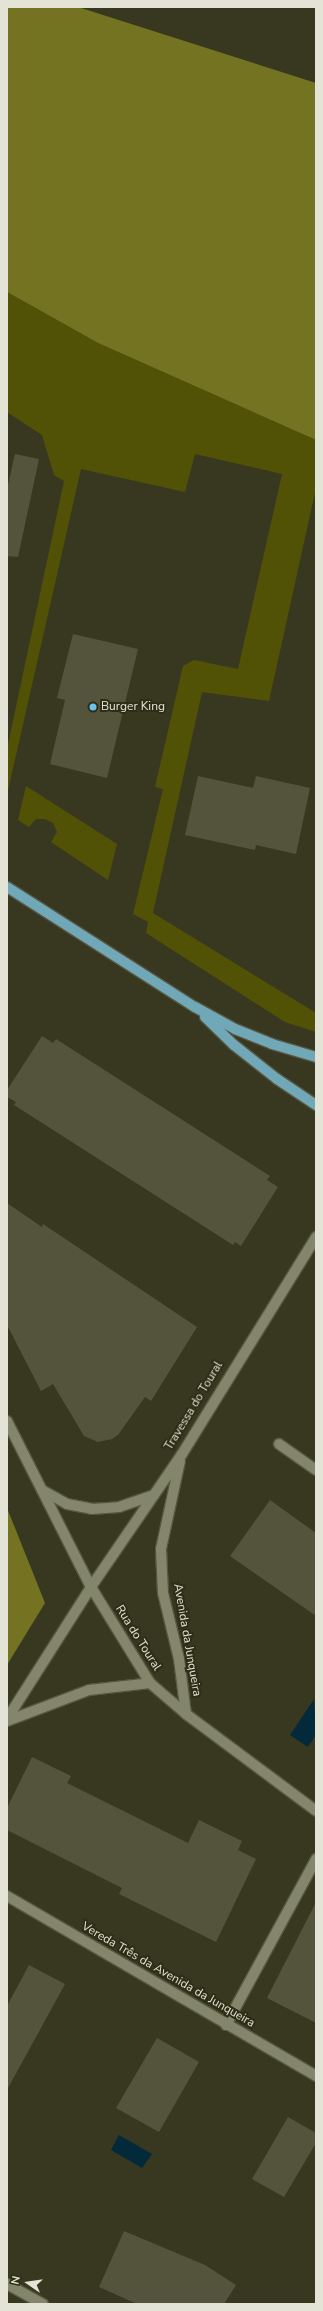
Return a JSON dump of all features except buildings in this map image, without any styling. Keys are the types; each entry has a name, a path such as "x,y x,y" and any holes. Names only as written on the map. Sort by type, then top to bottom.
{"main road":[{"path":"7,887 195,1007 235,1029 272,1044 316,1057"},
{"path":"195,1007 234,1045 277,1079 316,1104"}],"street":[{"name":"Travessa do Toural","path":"91,1587 182,1454 316,1237"},
{"name":"Rua do Toural","path":"7,1421 91,1587 150,1683 186,1714 316,1811"},
{"path":"279,1444 316,1470"},
{"name":"Avenida da Junqueira","path":"182,1454 160,1549 163,1593 179,1659 186,1714"},
{"path":"42,1490 66,1504 92,1509 119,1507 154,1495"},
{"path":"7,1720 91,1587"},
{"path":"7,1720 89,1690 150,1683"},
{"path":"226,2025 316,1859"},
{"name":"Vereda Três da Avenida da Junqueira","path":"7,1896 226,2025 316,2076"},
{"path":"7,2284 43,2304"}],"shaded area":[{"path":"7,7 78,7 316,83 316,440 98,343 7,292"},
{"path":"7,292 98,343 316,440 316,488 269,701 202,692 153,913 316,1013 316,1032 285,1022 146,933 148,922 133,914 163,789 155,787 183,666 194,660 238,669 282,474 195,454 185,492 81,469 7,795 7,749 64,481 54,475 42,435 7,412"},
{"path":"26,786 117,844 108,880 51,842 57,832 53,823 45,819 36,819 29,827 18,820"},
{"path":"7,1508 45,1603 7,1665"}],"water":[{"path":"314,1699 316,1735 308,1747 290,1735"},
{"path":"119,2135 152,2154 142,2168 111,2150"}],"place":[{"name":"Burger King","path":"93,707"}]}
